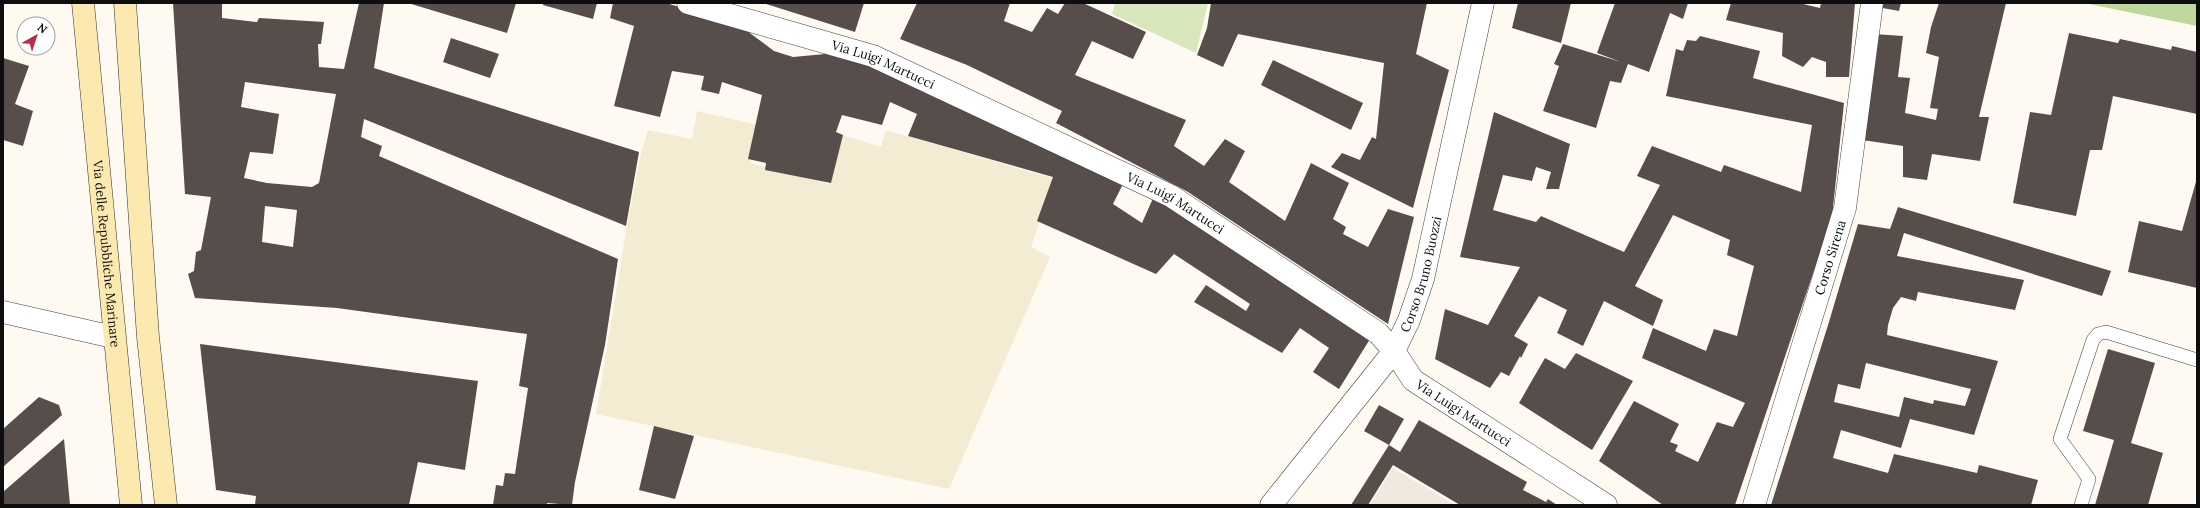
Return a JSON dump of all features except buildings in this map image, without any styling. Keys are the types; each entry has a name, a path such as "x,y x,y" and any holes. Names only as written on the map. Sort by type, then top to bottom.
{"main road":[{"name":"Via delle Repubbliche Marinare","path":"83,3 113,337 130,505"},
{"path":"125,3 148,337 166,505"},
{"path":"113,337 148,337"}],"street":[{"name":"Via Luigi Martucci","path":"688,3 873,56 1171,196 1378,333 1394,351 1413,380 1606,505"},
{"name":"Corso Bruno Buozzi","path":"1271,505 1394,351 1409,320 1423,279 1484,3"},
{"name":"Corso Sirena","path":"1754,505 1845,208 1872,3"},
{"path":"3,312 113,337"}],"lane":[{"path":"2081,505 2089,479 2060,439 2094,340 2098,334 2106,332 2197,360"}],"shaded area":[{"path":"697,111 758,125 750,163 829,184 843,135 881,147 886,130 1055,179 1031,247 1050,257 949,489 596,414 626,231 641,153 648,130 692,139"},
{"path":"1393,468 1455,505 1370,505"}],"green space":[{"path":"1115,3 1208,3 1196,53 1112,14"},
{"path":"2084,3 2197,3 2197,26"}]}
